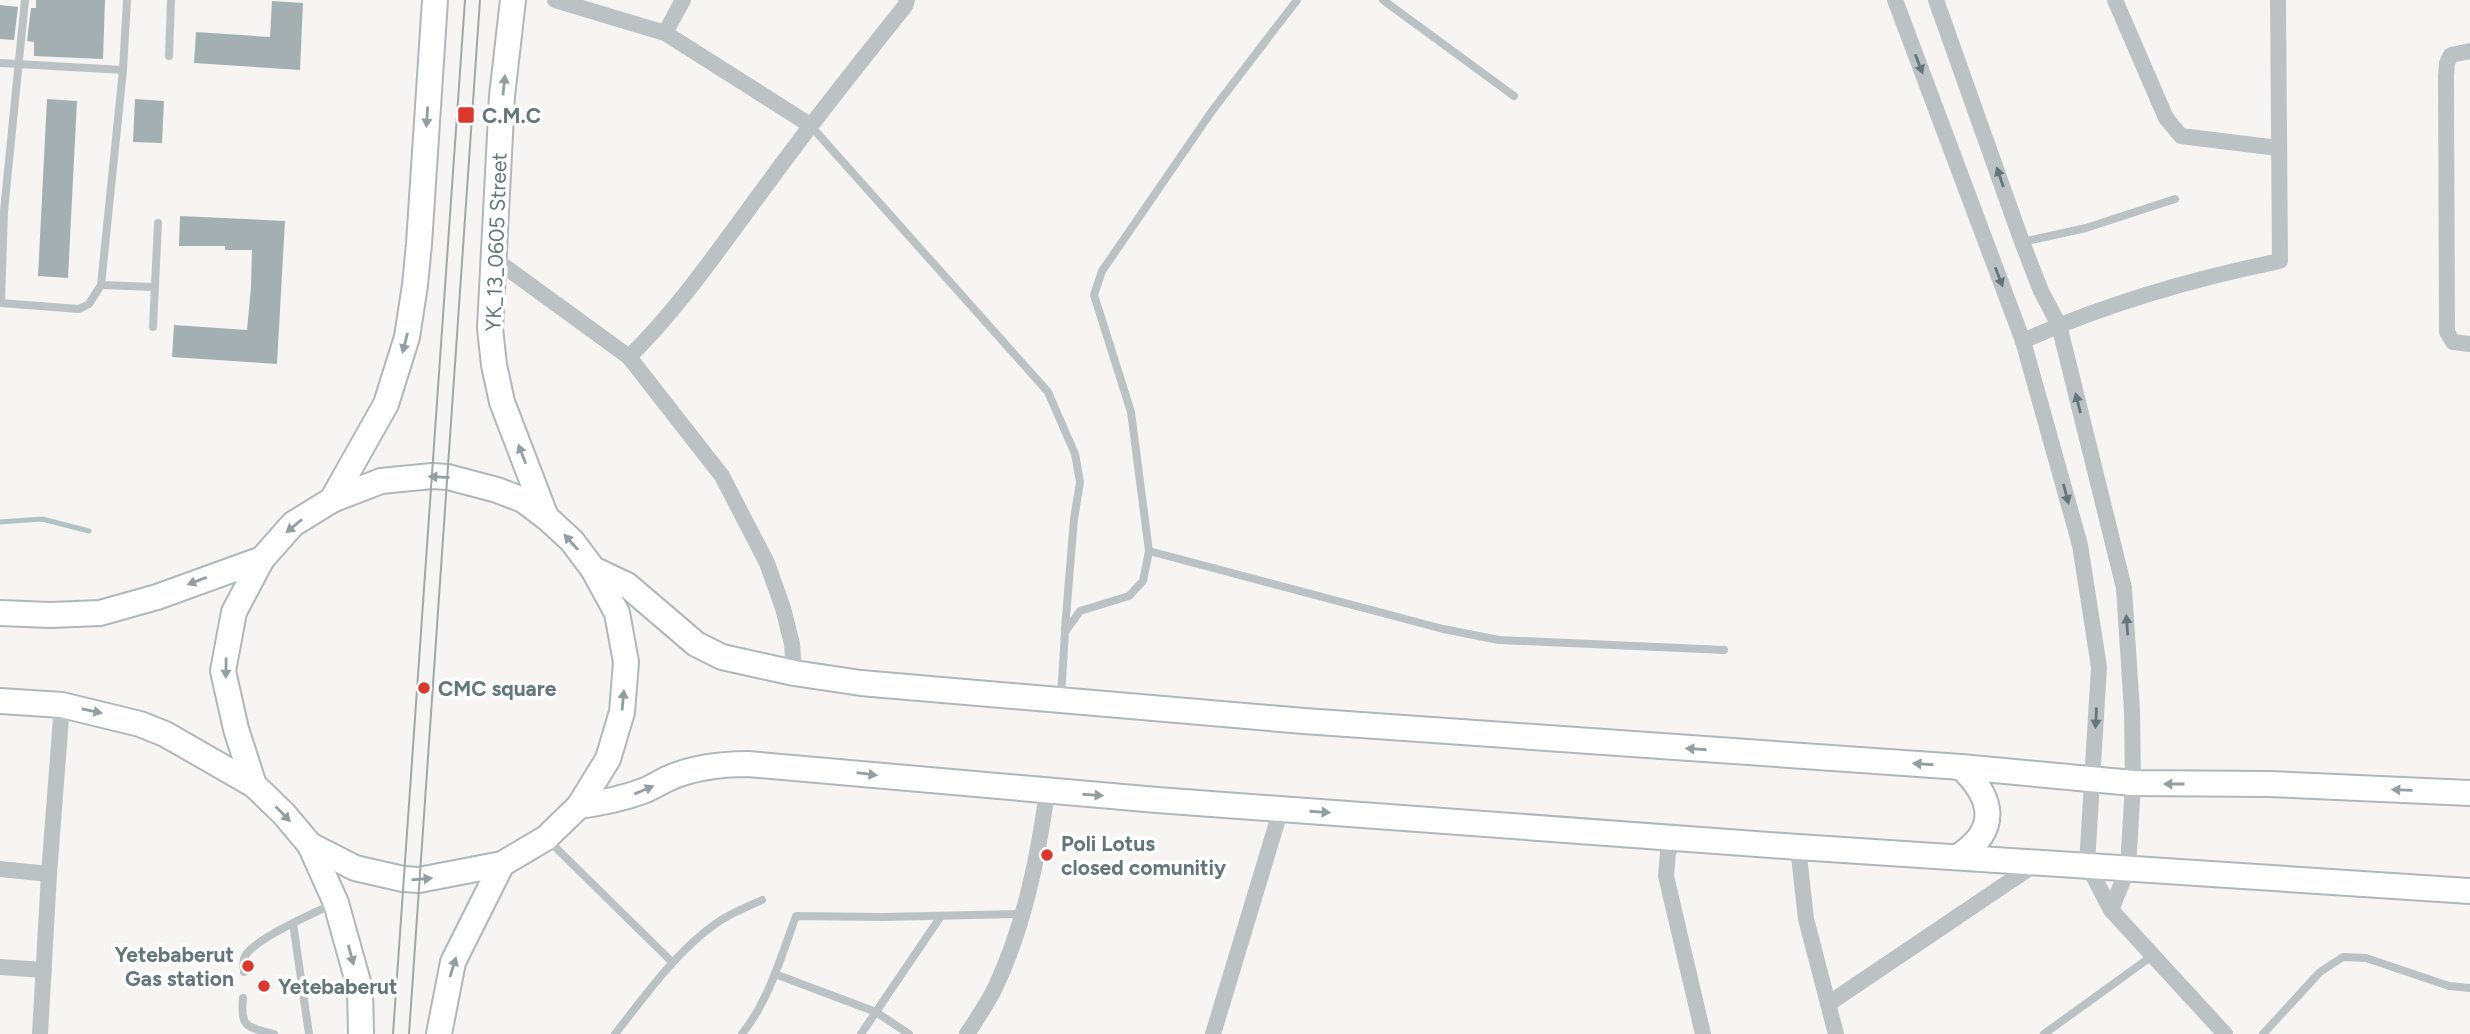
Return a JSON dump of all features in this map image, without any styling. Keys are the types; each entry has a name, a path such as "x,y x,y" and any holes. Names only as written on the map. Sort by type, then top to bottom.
{"main road":[{"path":"332,500 386,404 407,337 419,244 435,0"},
{"name":"YK_13_0605 Street","path":"513,0 502,96 490,328 502,402 547,518"},
{"path":"254,785 236,729 223,671 234,612 262,559 293,524 332,500 381,481 432,476 447,477 497,490 523,500 572,541 593,569 617,613 626,662 622,712 608,759 579,806 546,838 502,864 419,880 355,868 310,845"},
{"path":"0,613 100,613 157,597 262,559"},
{"path":"593,569 627,585 696,644 722,657 745,664 861,683 1304,721 1961,766 2133,783 2269,784 2470,793"},
{"path":"0,701 62,705 108,715 165,734 254,785 284,814 310,845 336,903 360,989 361,1034"},
{"path":"579,806 611,802 645,791 669,778 720,764 854,772 1047,792 1798,847 2470,891"},
{"path":"1959,856 1975,845 1982,836 1987,810 1978,784 1961,766"},
{"path":"439,1034 453,962 502,864"}],"street":[{"path":"555,0 665,33 810,125"},
{"path":"665,33 682,0"},
{"path":"629,358 682,298 907,0"},
{"path":"1895,0 2024,341 2080,545 2099,667 2087,864 2111,910 2225,1034"},
{"path":"1936,0 2022,242 2041,291 2059,325 2124,588 2132,710 2133,783 2128,867 2111,910"},
{"path":"2115,0 2166,118 2181,136 2278,148"},
{"path":"2024,341 2089,313 2185,283 2280,261 2278,0"},
{"path":"2470,51 2451,55 2447,63 2446,89 2447,332 2453,342 2470,344"},
{"path":"493,258 629,358 722,476 768,562 792,644 794,673"},
{"path":"40,1034 62,705"},
{"path":"967,1034 998,981 1022,914 1039,851 1047,792"},
{"path":"1213,1034 1281,809"},
{"path":"1676,838 1668,852 1666,876 1703,1034"},
{"path":"1798,847 1806,919 1836,1034"},
{"path":"1828,1004 2037,863"},
{"path":"0,869 49,874"},
{"path":"0,967 44,970"}],"lane":[{"path":"25,0 2,211 1,303 79,309 89,304 101,285 127,0"},
{"path":"169,56 172,0"},
{"path":"1065,632 1080,611 1129,596 1143,581 1149,551 1131,412 1094,295 1102,271 1212,111 1297,0"},
{"path":"1383,0 1514,96"},
{"path":"0,63 122,69"},
{"path":"810,125 1048,393 1075,454 1080,482 1074,519 1061,699"},
{"path":"2022,242 2086,228 2175,199"},
{"path":"153,327 158,223"},
{"path":"101,285 154,287"},
{"path":"1149,551 1443,629 1499,640 1724,650"},
{"path":"546,838 672,962"},
{"path":"615,1034 672,962 719,921 762,900"},
{"path":"244,972 246,955 293,923 336,903"},
{"path":"742,1034 756,1016 796,916 1022,914"},
{"path":"861,1034 941,916"},
{"path":"293,923 309,1034"},
{"path":"2044,1034 2152,956"},
{"path":"2263,1034 2320,972 2343,957 2366,958 2449,986 2470,988"},
{"path":"775,974 876,1012 909,1034"},
{"path":"243,998 243,1023 250,1028 274,1034"}],"building":[{"path":"36,0 105,0 103,59 34,56 34,42 27,41 31,8 36,8"},
{"path":"272,1 303,3 300,70 194,63 196,32 270,37"},
{"path":"0,5 18,7 14,40 0,39"},
{"path":"47,99 77,101 68,278 38,276"},
{"path":"135,99 164,101 162,143 133,142"},
{"path":"180,216 285,221 277,364 172,357 174,325 247,330 251,287 252,250 225,250 225,246 179,246"}],"waterway":[{"path":"0,522 42,519 89,531"}],"tram line":[{"path":"393,1034 465,0"},
{"path":"409,1034 480,0"}],"place":[{"name":"C.M.C","path":"466,115"},
{"name":"CMC square","path":"424,688"},
{"name":"Poli Lotus closed comunitiy","path":"1047,855"},
{"name":"Yetebaberut Gas station","path":"248,966"},
{"name":"Yetebaberut","path":"264,986"}]}
